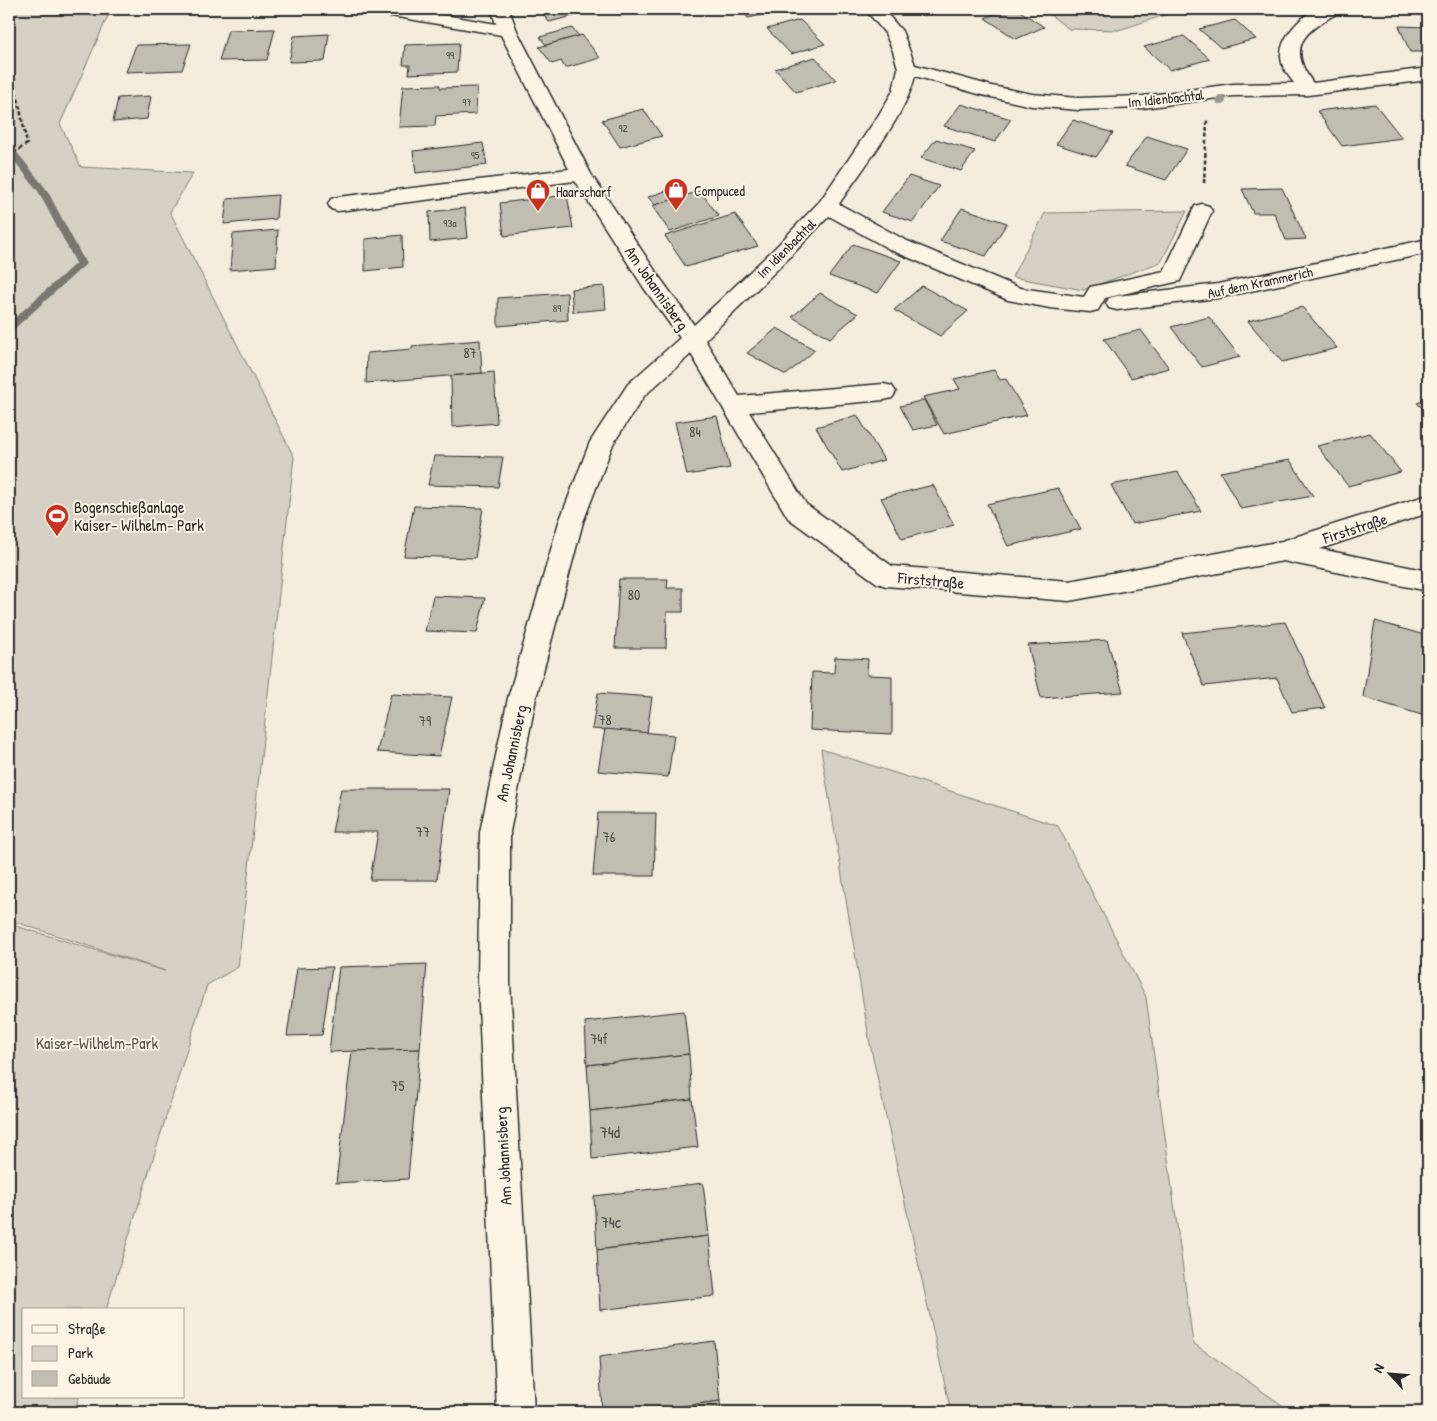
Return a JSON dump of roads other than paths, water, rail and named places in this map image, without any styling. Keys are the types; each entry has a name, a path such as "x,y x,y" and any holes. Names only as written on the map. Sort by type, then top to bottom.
{"street":[{"path":"380,9 508,31"},
{"name":"Am Johannisberg","path":"500,9 508,31 581,174 652,283 692,339 636,390 602,442 571,522 550,596 522,698 494,832 494,983 516,1412"},
{"name":"Im Idienbachtal","path":"692,339 828,206 888,116 902,91 906,68 902,51 893,31 874,9"},
{"path":"1308,89 1292,65 1292,46 1300,30 1332,9"},
{"name":"Im Idienbachtal","path":"906,68 989,91 1032,100 1078,104 1143,102 1233,90 1308,89 1428,74"},
{"path":"338,204 581,174"},
{"name":"Auf dem Krammerich","path":"828,206 898,245 1016,295 1090,305 1128,303 1218,292 1428,246"},
{"path":"1090,305 1098,292 1172,276 1202,211"},
{"name":"Firststraße","path":"692,339 798,511 886,576 1069,591 1282,551 1428,504"},
{"path":"733,405 884,392"},
{"name":"Firststraße","path":"1282,551 1428,581"}],"waterway":[{"path":"9,148 42,190 81,264 9,328"}],"place":[{"name":"Compuced","path":"676,211"},
{"name":"Haarscharf","path":"538,212"},
{"name":"Bogenschießanlage Kaiser- Wilhelm- Park","path":"57,537"}],"park label":[{"name":"Kaiser-Wilhelm-Park","path":"97,1043"}]}
